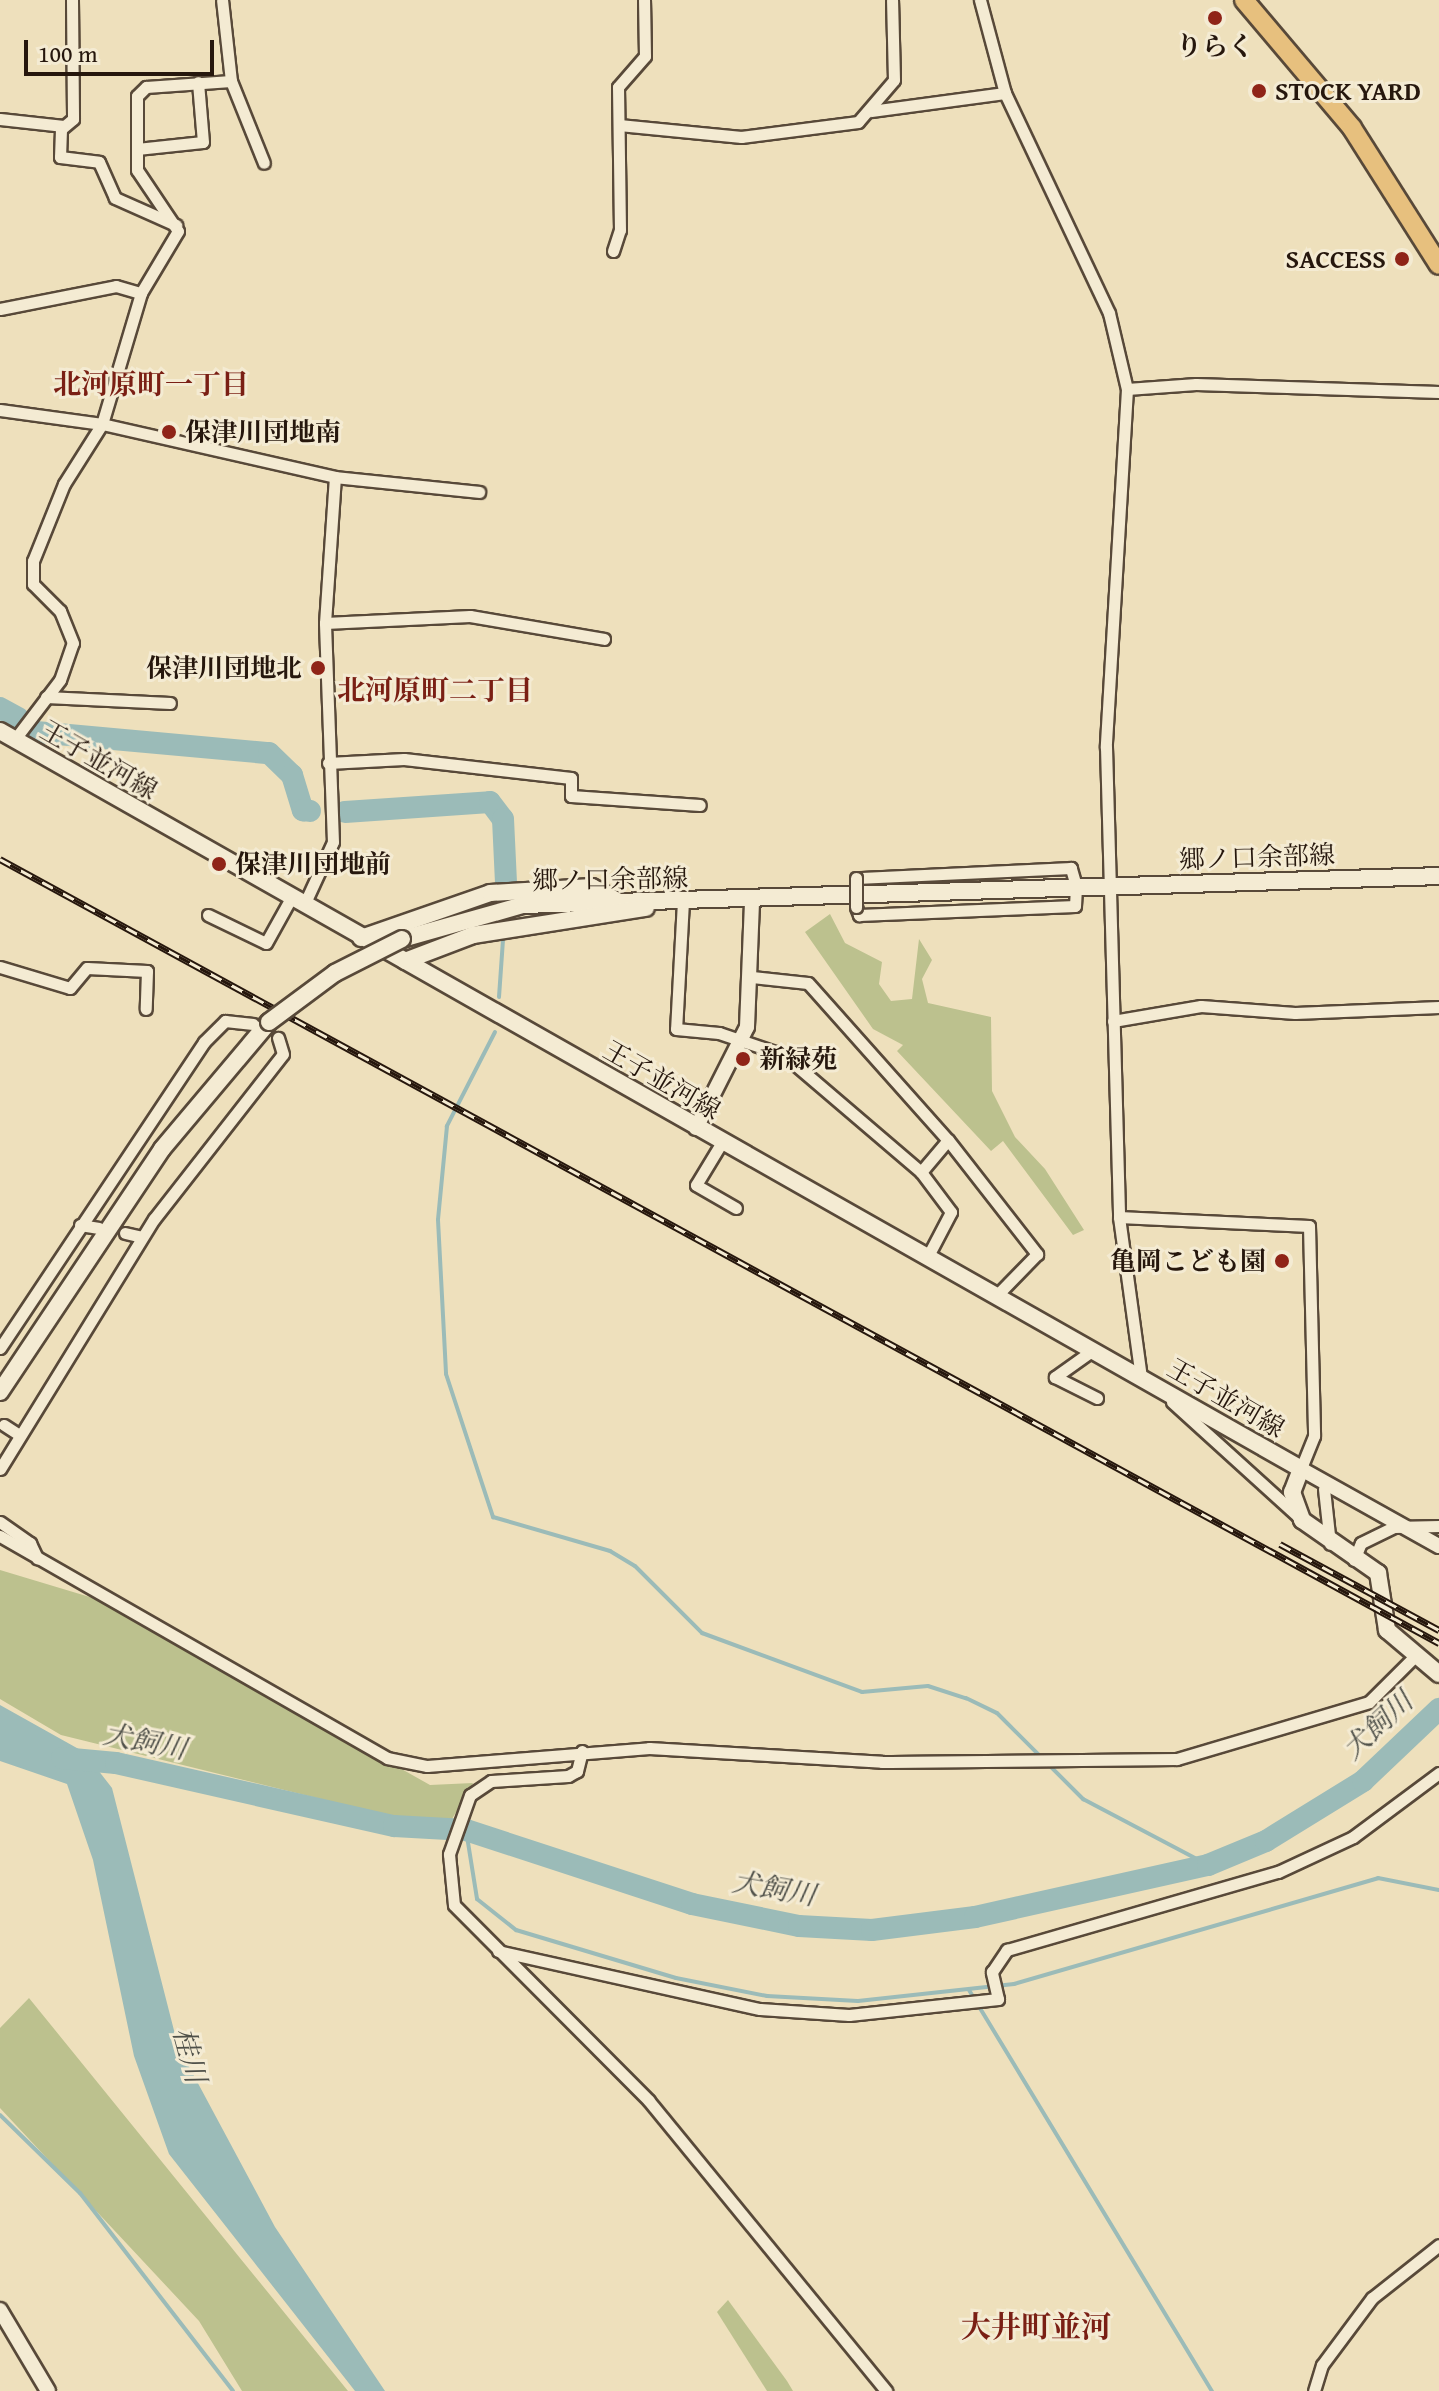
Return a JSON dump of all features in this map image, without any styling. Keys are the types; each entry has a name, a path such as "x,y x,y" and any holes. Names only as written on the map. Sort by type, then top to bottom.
{"highway":[{"path":"1244,0 1352,128 1439,265"}],"main road":[{"name":"王子並河線","path":"4,734 1301,1469"},
{"name":"郷ノ口余部線","path":"0,1392 162,1149 261,1023 335,973 402,939 523,905 1439,876"},
{"path":"361,938 490,893 592,887 619,902"},
{"path":"405,961 473,935 608,918 677,901"},
{"path":"1301,1469 1292,1492 1302,1520 1330,1545 1378,1573 1387,1630 1439,1674"}],"street":[{"path":"0,119 64,126 73,119 72,0"},
{"path":"222,0 231,81 264,163"},
{"path":"613,251 620,230 618,87 645,56 644,0"},
{"path":"619,125 741,137 858,122 871,111 898,65 892,0"},
{"path":"980,0 1005,93 1092,268 1127,389 1106,708 1119,1217 1148,1381 1302,1520"},
{"path":"4,734 46,697 73,643 60,611 33,584 33,561 64,484 102,424 141,293 174,247 176,225 137,170 137,96 146,87 231,81"},
{"path":"137,149 203,142 198,82"},
{"path":"871,111 1005,93"},
{"path":"64,126 60,157 99,162 115,198 176,225"},
{"path":"0,309 116,286 141,293"},
{"path":"1127,389 1196,384 1439,392"},
{"path":"0,410 102,424 335,477 479,492"},
{"path":"208,915 266,943 298,901 333,842 325,623 335,477"},
{"path":"325,623 470,616 604,639"},
{"path":"46,697 170,703"},
{"path":"328,763 404,759 571,778 571,796 700,805"},
{"path":"1071,868 1076,886 1075,906 859,915 856,907 856,878 1071,868"},
{"path":"696,1128 740,1044 752,977 752,900"},
{"path":"677,901 676,1029 784,1055 921,1172 951,1212 928,1256"},
{"path":"0,967 70,988 87,968 147,971 146,1009"},
{"path":"752,977 808,983 948,1140 1037,1254 997,1295"},
{"path":"1113,1021 1201,1006 1295,1013 1439,1007"},
{"path":"0,1348 204,1042 225,1021 261,1023"},
{"path":"0,1469 18,1434 142,1237 283,1054 278,1038"},
{"path":"921,1172 948,1140"},
{"path":"722,1142 696,1185 736,1208"},
{"path":"1119,1217 1309,1226 1314,1436 1301,1469 1439,1546"},
{"path":"80,1225 99,1228"},
{"path":"125,1233 142,1237"},
{"path":"1093,1350 1055,1377 1097,1398"},
{"path":"4,1425 18,1434"},
{"path":"1324,1489 1330,1545"},
{"path":"0,1522 30,1543 37,1558"},
{"path":"1354,1560 1361,1543 1394,1527 1439,1526"},
{"path":"0,1536 387,1758 427,1766 582,1751 882,1762 1177,1759 1369,1702 1420,1658"},
{"path":"582,1751 577,1771 491,1781 470,1795 449,1854 454,1905 498,1951 546,1990 649,2101 886,2391"},
{"path":"498,1951 760,2009 849,2015 942,2010 998,1999 992,1972 1007,1950 1278,1872 1353,1837 1439,1773"},
{"path":"1314,2391 1322,2365 1372,2298 1439,2245"},
{"path":"0,2310 48,2391"}],"green space":[{"path":"830,914 845,943 882,962 879,984 891,1001 912,999 919,939 932,960 922,979 928,1003 991,1017 992,1091 1015,1137 1045,1169 1084,1230 1073,1235 1003,1141 991,1151 897,1051 903,1045 873,1029 805,932"},
{"path":"0,1570 103,1601 430,1785 473,1783 452,1819 414,1822 61,1735 0,1699"},
{"path":"29,1998 348,2391 242,2391 199,2321 0,2108 0,2028"},
{"path":"728,2300 793,2391 767,2391 717,2312"}],"water":[{"path":"0,1705 84,1752 112,1788 178,2046 275,2227 385,2391 355,2391 169,2154 134,2056 93,1860 67,1784 0,1761"}],"waterway":[{"path":"0,708 18,718"},
{"path":"36,732 269,753 292,775 303,810 310,811"},
{"path":"345,812 490,802 503,819 506,883"},
{"path":"499,997 503,940"},
{"path":"495,1032 447,1126 438,1220 446,1374 493,1517 610,1551 635,1566 702,1633 862,1692 928,1686 966,1698 997,1713 1083,1799 1208,1865"},
{"name":"犬飼川","path":"62,1758 116,1763 394,1826 466,1830 692,1904 799,1926 872,1930 975,1917 1208,1865 1266,1841 1363,1781 1439,1709"},
{"path":"466,1830 477,1899 516,1930 676,1978 767,1996 858,2001 1014,1984 1378,1878 1439,1890"},
{"path":"969,1990 1212,2391"},
{"path":"0,2115 80,2193 233,2391"}],"railway":[{"path":"0,859 1439,1643"},
{"path":"1280,1544 1439,1630"}],"place":[{"name":"りらく","path":"1215,18"},
{"name":"STOCK YARD","path":"1259,91"},
{"name":"SACCESS","path":"1402,259"},
{"name":"保津川団地南","path":"169,432"},
{"name":"保津川団地北","path":"318,668"},
{"name":"保津川団地前","path":"219,864"},
{"name":"新緑苑","path":"743,1059"},
{"name":"亀岡こども園","path":"1282,1261"}],"district":[{"name":"北河原町一丁目","path":"151,384"},
{"name":"北河原町二丁目","path":"435,690"},
{"name":"大井町並河","path":"1036,2326"}],"water label":[{"name":"桂川","path":"190,2055"}]}
